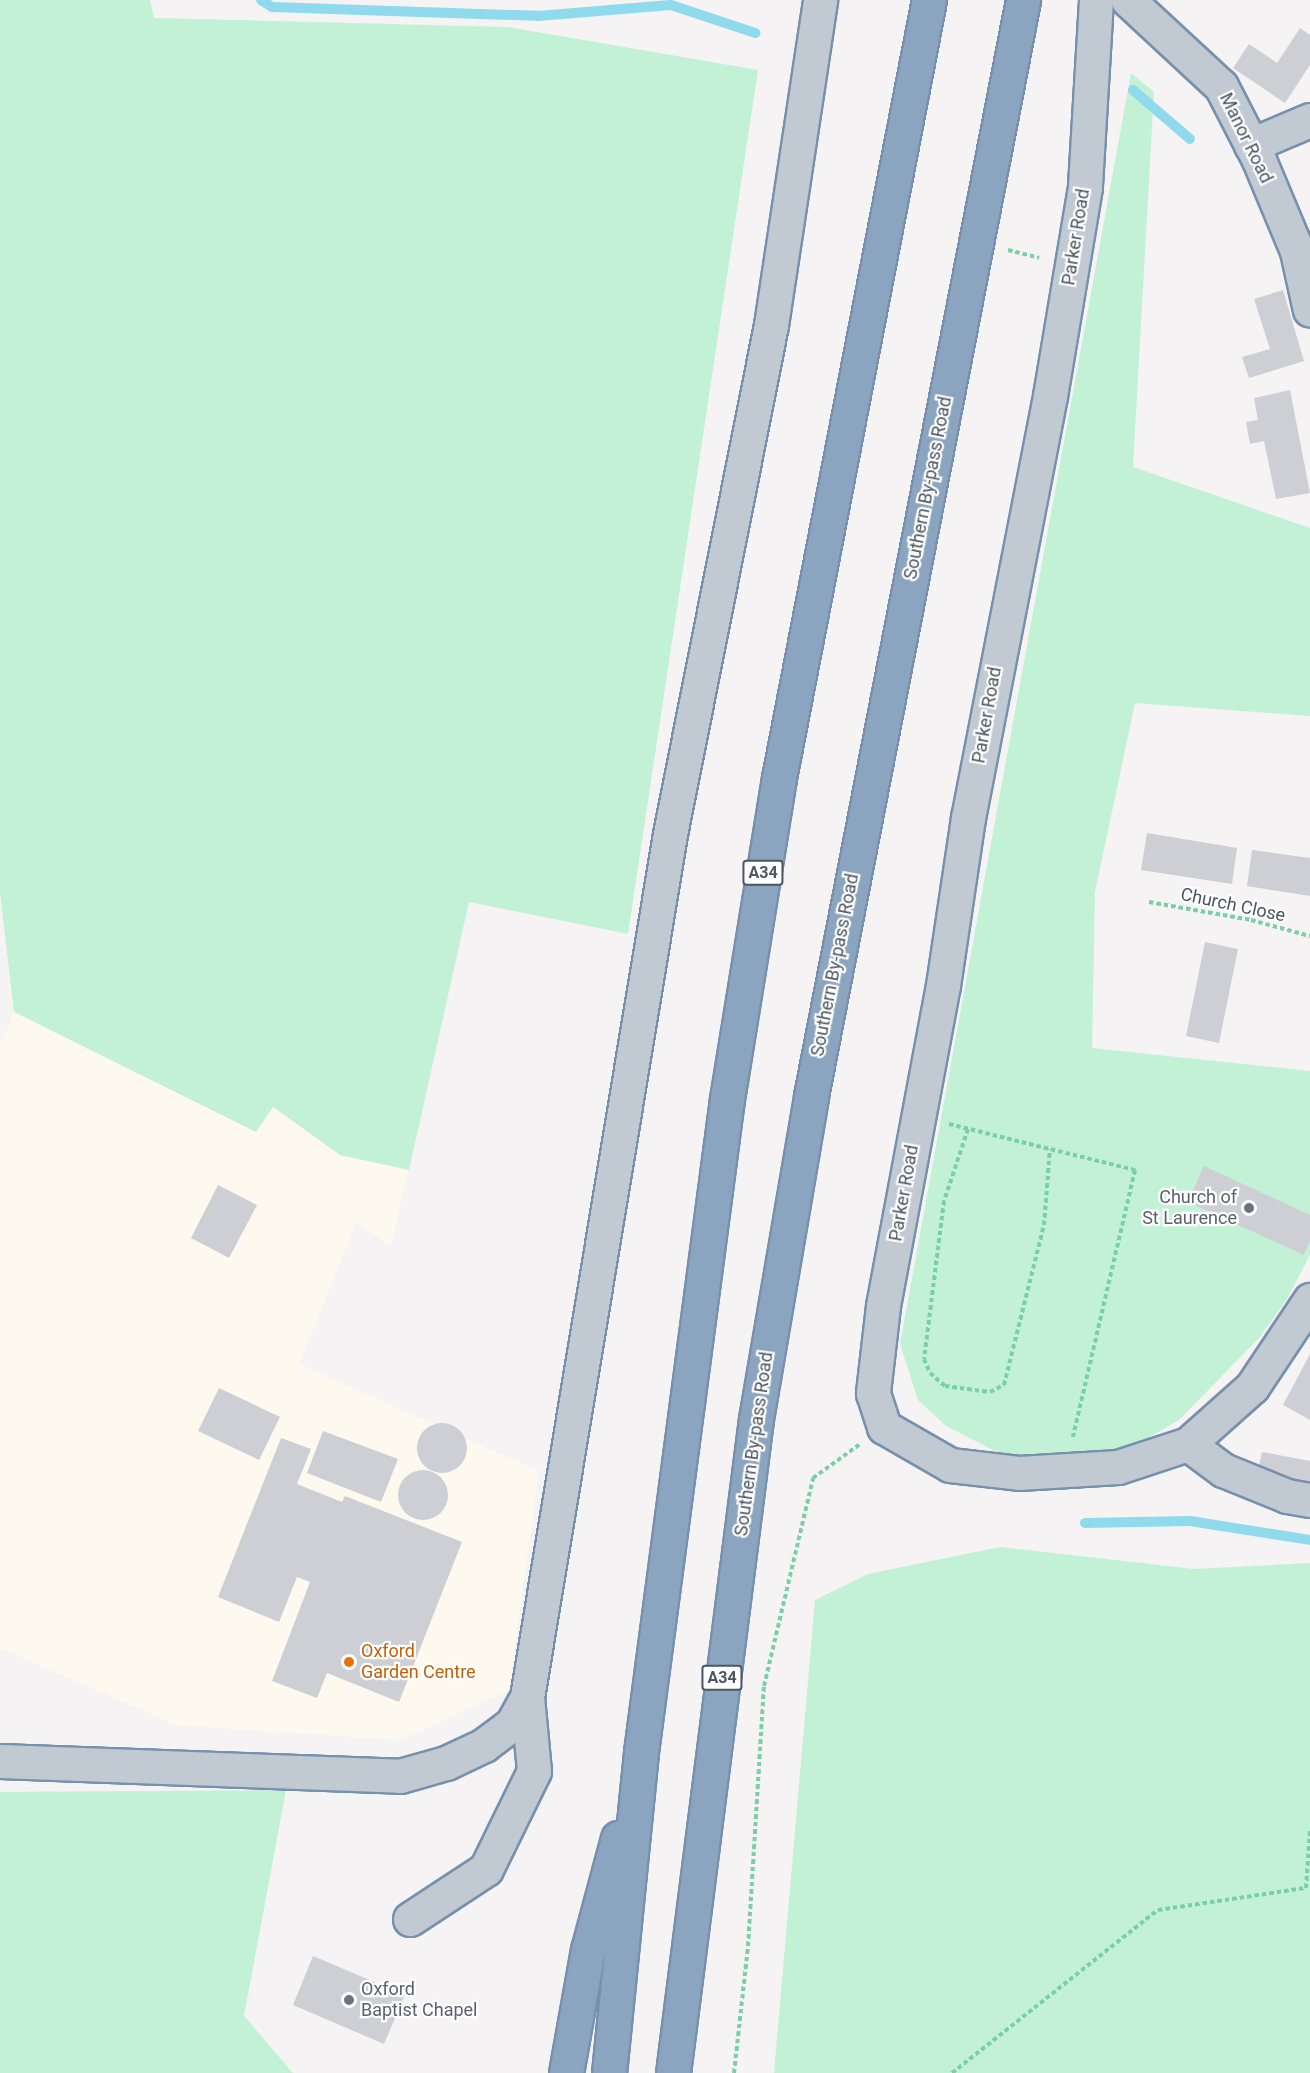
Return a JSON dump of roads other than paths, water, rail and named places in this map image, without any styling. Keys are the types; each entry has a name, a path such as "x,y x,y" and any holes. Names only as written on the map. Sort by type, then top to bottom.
{"highway":[{"name":"A34","path":"609,2073 623,1955 641,1752 727,1099 777,789 929,0"},
{"name":"Southern By-pass Road","path":"688,1937 756,1419 807,1119 1023,0"},
{"path":"566,2073 588,1950 641,1752"},
{"name":"A34","path":"673,2073 688,1937"},
{"path":"684,2073 688,1937"}],"street":[{"path":"410,1919 486,1869 534,1771 519,1711 670,834 771,325 820,0"},
{"name":"Parker Road","path":"1096,0 1085,187 972,795 918,1116 883,1306 873,1393 884,1427 950,1465 1019,1473 1118,1467 1188,1444"},
{"name":"Manor Road","path":"1128,0 1221,86 1303,251 1310,310"},
{"path":"1251,144 1310,120"},
{"path":"1310,1300 1252,1387 1188,1444 1223,1470 1287,1496 1310,1500"},
{"path":"0,1761 400,1776 446,1763 484,1745 519,1711"}],"waterway":[{"path":"261,0 272,7 538,16 671,5 755,33"},
{"path":"1133,90 1190,139"},
{"path":"1085,1523 1190,1521 1310,1540"}],"place":[{"name":"Church of St Laurence","path":"1249,1208"},
{"name":"Oxford Garden Centre","path":"349,1662"},
{"name":"Oxford Baptist Chapel","path":"349,2000"}]}
